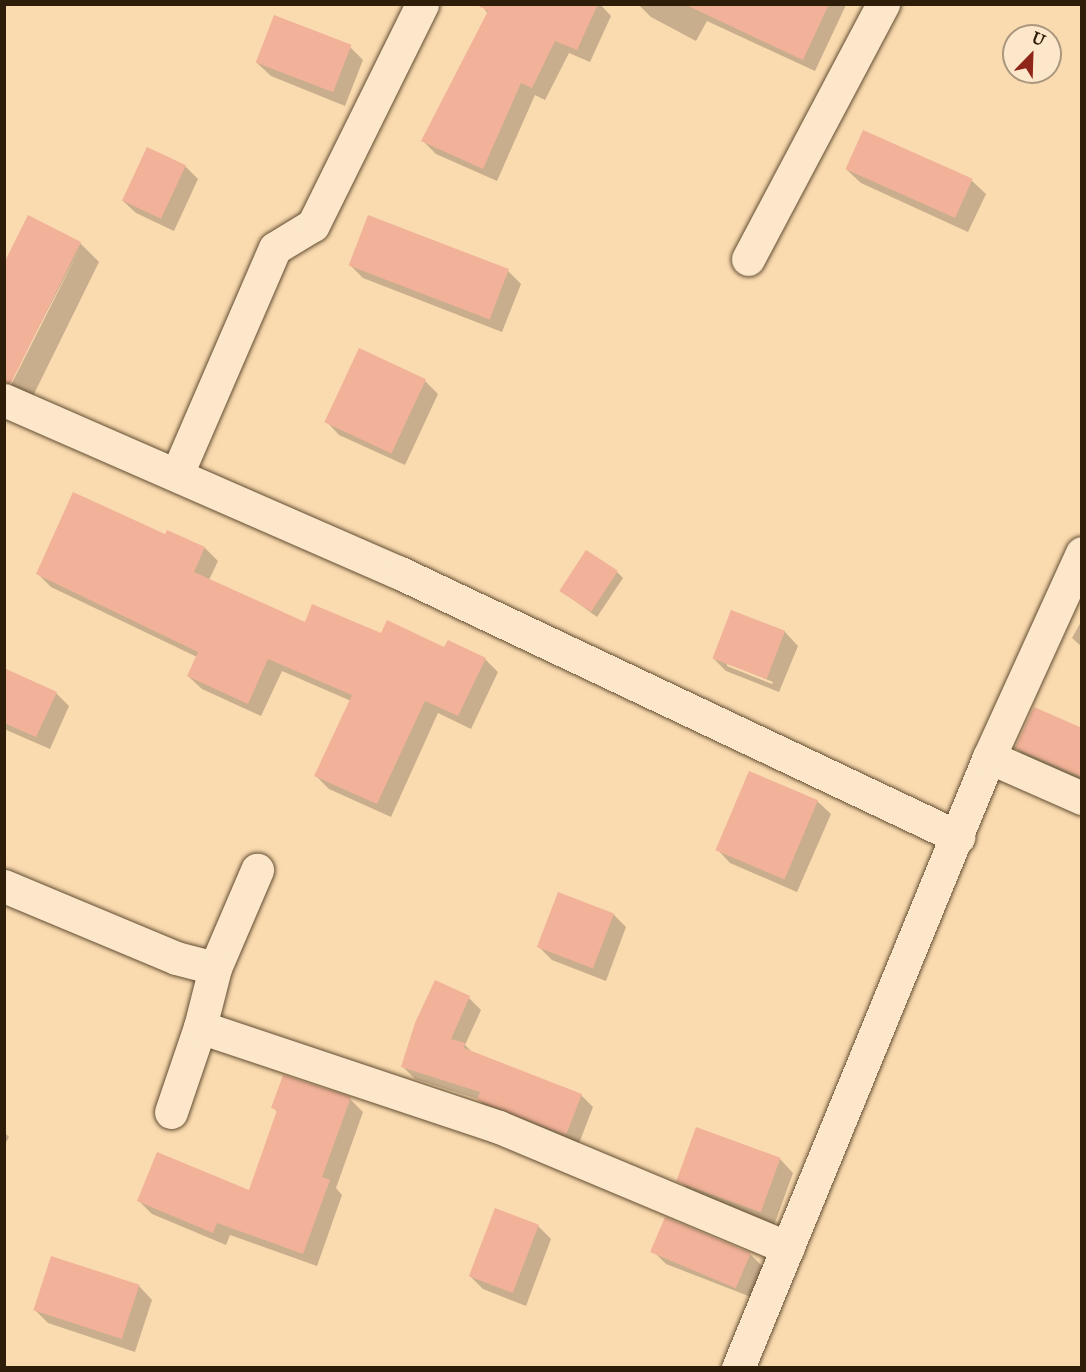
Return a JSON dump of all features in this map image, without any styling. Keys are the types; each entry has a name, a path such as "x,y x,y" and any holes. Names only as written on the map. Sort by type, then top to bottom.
{"street":[{"path":"177,474 276,248 313,225 422,4"},
{"path":"748,259 883,4"},
{"path":"4,400 398,572 957,837"},
{"path":"738,1368 989,757 1082,553"},
{"path":"989,757 1082,798"},
{"path":"171,1112 200,1027 214,968 257,870"},
{"path":"4,886 176,958 214,968"},
{"path":"200,1027 499,1127 788,1248"}],"building":[{"path":"475,4 598,4 577,50 555,41 532,88 521,83 483,169 421,141 488,11"},
{"path":"684,4 829,4 803,60"},
{"path":"274,15 351,45 333,92 256,63"},
{"path":"863,130 973,179 955,218 846,169"},
{"path":"147,147 186,165 161,219 122,200"},
{"path":"28,215 81,242 11,383 4,382 4,263"},
{"path":"368,215 509,269 490,320 349,265"},
{"path":"359,348 426,379 391,454 324,422"},
{"path":"73,492 165,534 167,530 205,547 194,572 305,622 312,604 381,633 387,620 444,647 448,640 486,658 458,716 425,701 377,804 314,776 352,695 268,659 248,704 187,676 198,652 36,574"},
{"path":"586,550 618,571 591,612 559,591"},
{"path":"731,610 785,631 767,679 712,659"},
{"path":"4,668 57,692 36,737 4,723"},
{"path":"1034,707 1082,728 1082,777 1015,748"},
{"path":"749,771 818,800 784,879 715,850"},
{"path":"558,892 614,914 593,969 537,947"},
{"path":"435,980 470,996 451,1039 465,1043 464,1048 582,1094 566,1135 477,1100 480,1092 401,1067 415,1023"},
{"path":"283,1075 351,1097 322,1177 330,1180 303,1254 217,1223 213,1233 137,1201 157,1152 249,1190 277,1110 271,1108"},
{"path":"696,1127 781,1158 761,1212 676,1182"},
{"path":"495,1208 539,1225 513,1293 469,1276"},
{"path":"665,1217 751,1253 736,1288 650,1252"},
{"path":"51,1256 139,1285 122,1339 33,1310"}]}
